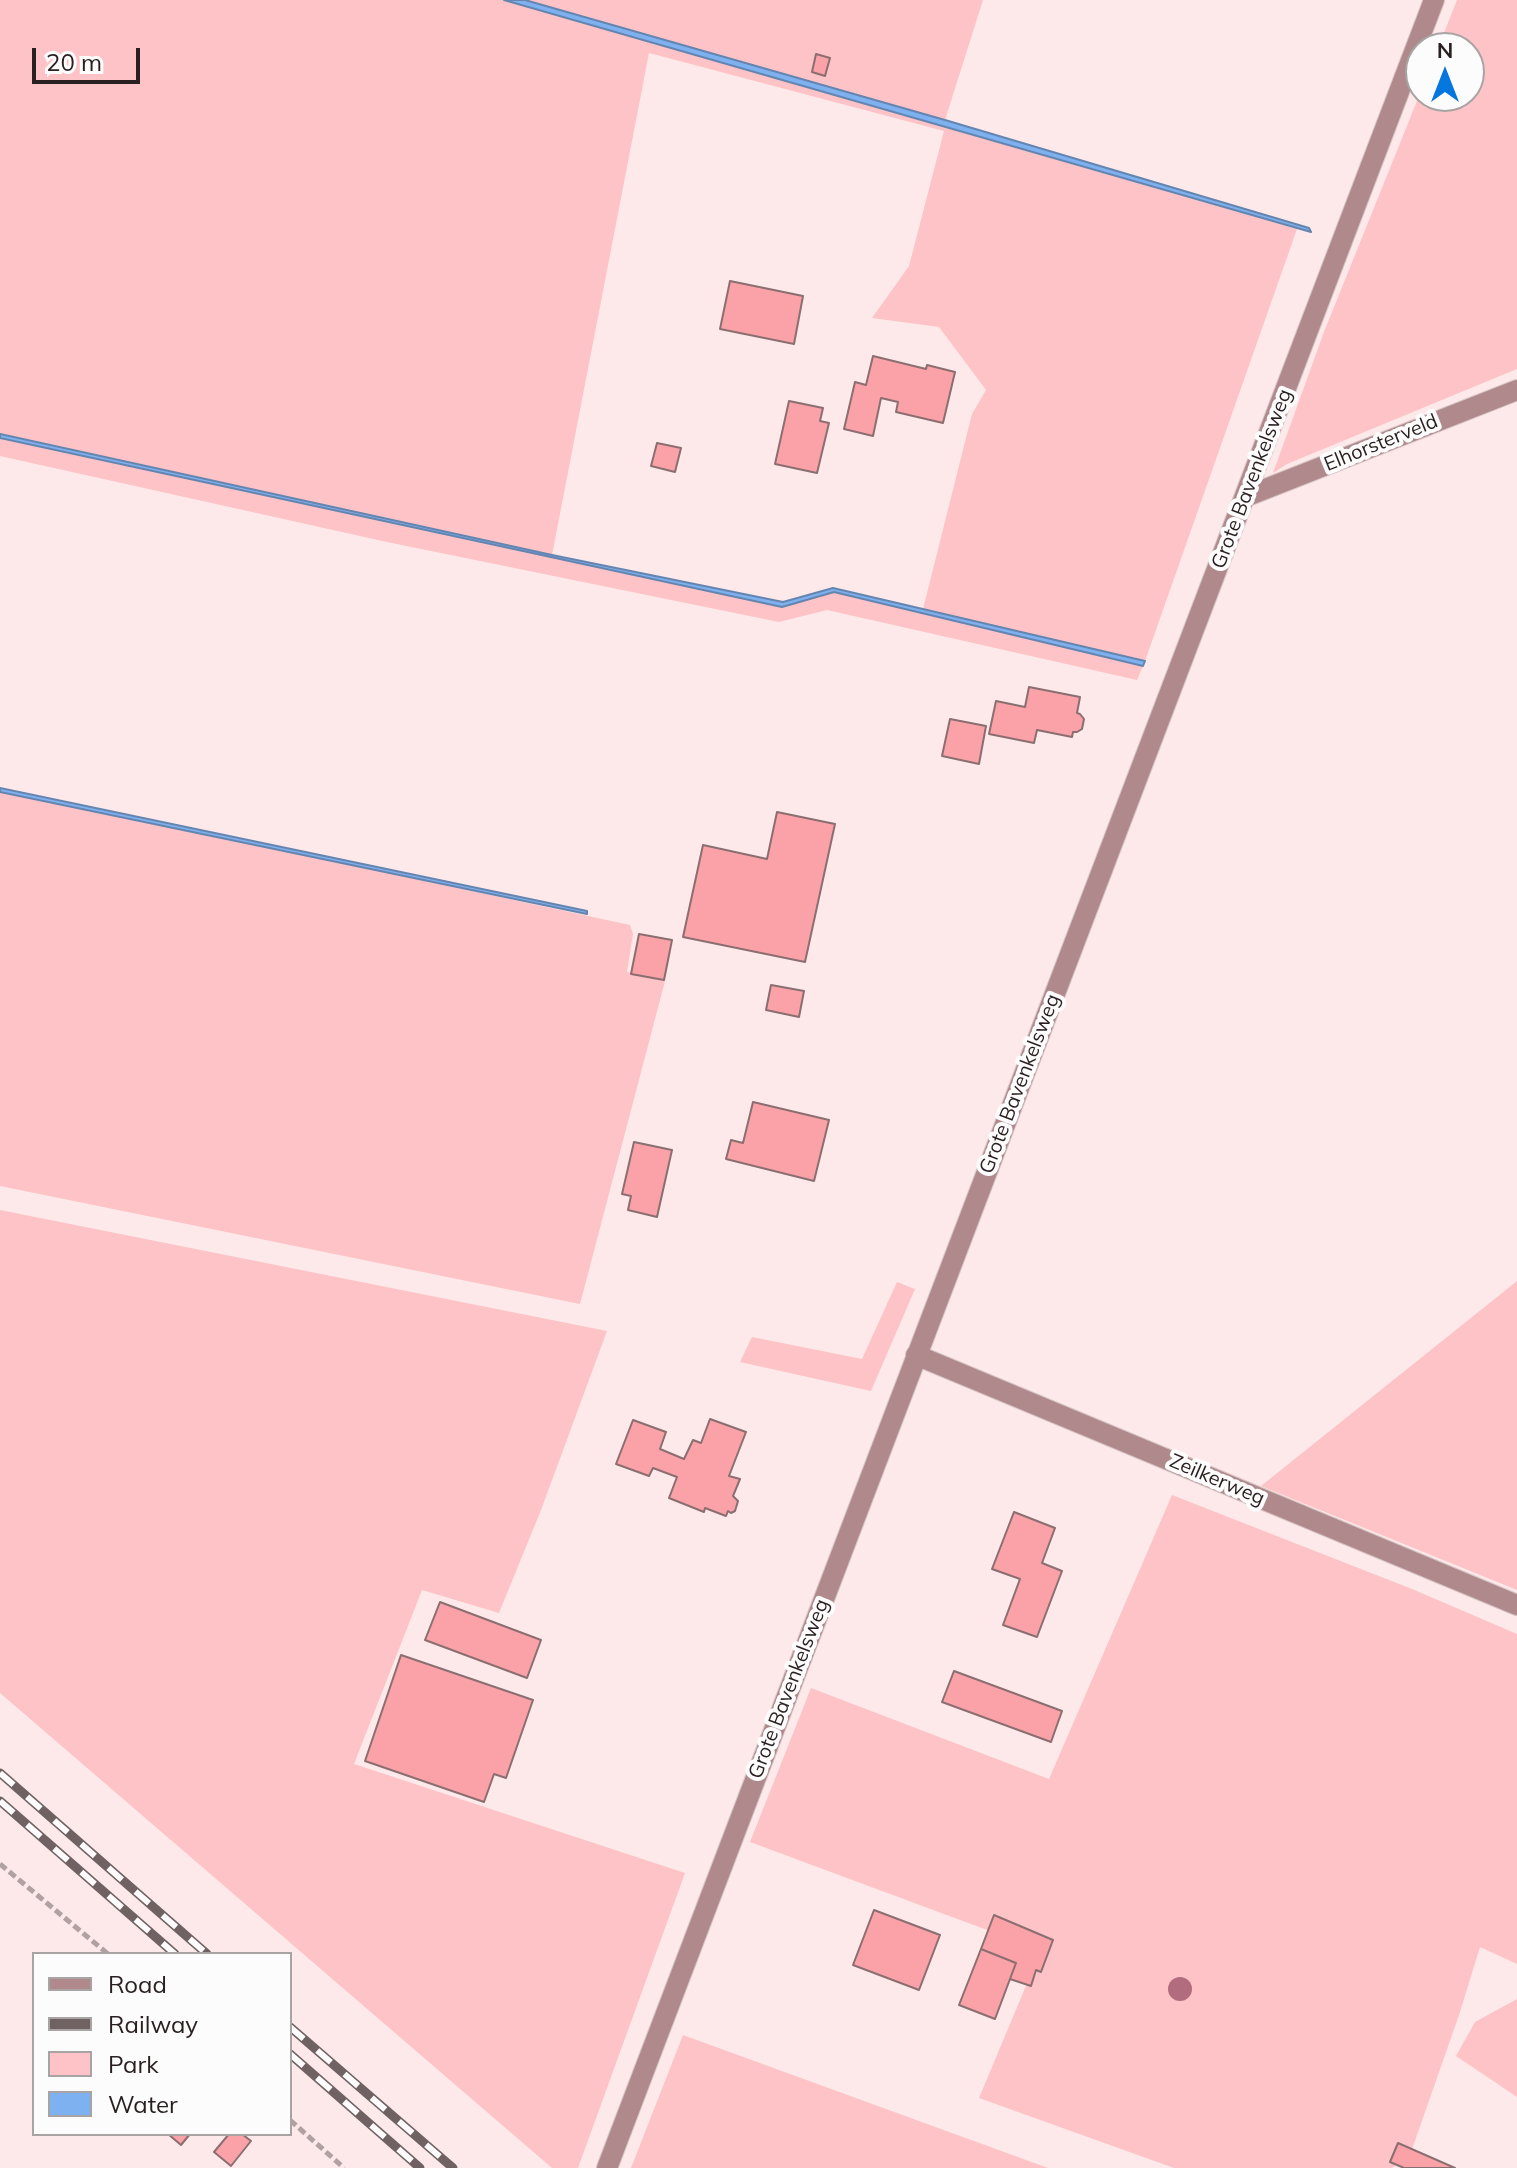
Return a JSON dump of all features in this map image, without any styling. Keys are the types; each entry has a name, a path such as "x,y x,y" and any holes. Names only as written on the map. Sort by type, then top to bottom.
{"street":[{"name":"Grote Bavenkelsweg","path":"607,2168 1434,0"},
{"name":"Elhorsterveld","path":"1245,497 1517,390"},
{"name":"Zeilkerweg","path":"916,1355 1517,1605"}],"path":[{"path":"0,1864 106,1952"},
{"path":"292,2122 344,2168"}],"green space":[{"path":"0,0 504,0 1297,229 1145,661 923,609 972,414 986,390 939,327 872,318 909,266 944,131 649,53 552,555 0,434"},
{"path":"524,0 983,0 945,120"},
{"path":"1457,0 1517,0 1517,369 1287,464 1273,473 1324,332 1413,112 1485,112 1485,32 1444,32"},
{"path":"0,438 782,607 834,592 1143,666 1137,680 827,610 779,622 387,542 0,456"},
{"path":"0,792 630,925 633,934 627,972 665,981 580,1304 0,1186"},
{"path":"0,1210 607,1331 499,1613 422,1590 354,1764 685,1873 578,2168 552,2168 0,1693"},
{"path":"1517,1281 1517,1590 1261,1486"},
{"path":"897,1282 915,1289 871,1391 740,1362 752,1337 862,1359"},
{"path":"1172,1495 1412,1589 1517,1634 1517,1964 1480,1947 1410,2155 1392,2168 1174,2168 979,2098 1041,1950 750,1842 811,1688 1049,1779"},
{"path":"1517,1999 1517,2097 1456,2056 1475,2022"},
{"path":"683,2035 1048,2168 631,2168"}],"water":[{"path":"504,0 525,0 945,120 1309,228 1311,232"},
{"path":"0,434 552,555 783,602 833,588 1145,661 1143,666 834,592 782,607 0,438"},
{"path":"0,788 587,911 587,914 0,792"}],"building":[{"path":"816,54 830,58 825,76 812,72"},
{"path":"730,281 803,296 794,344 720,329"},
{"path":"873,356 926,369 927,365 955,372 943,423 896,412 898,402 881,398 873,436 844,429 855,382 866,385"},
{"path":"789,401 823,408 820,421 829,423 817,473 775,464"},
{"path":"657,443 681,448 675,472 651,466"},
{"path":"1029,687 1080,697 1077,713 1084,719 1082,729 1073,732 1072,737 1037,730 1034,743 989,734 996,701 1025,707"},
{"path":"950,719 986,726 979,764 942,756"},
{"path":"777,812 835,824 805,962 683,937 703,845 767,859"},
{"path":"639,934 672,940 664,980 631,974"},
{"path":"771,985 804,991 799,1017 766,1010"},
{"path":"753,1102 829,1120 814,1181 726,1159 731,1140 743,1143"},
{"path":"634,1142 672,1150 657,1217 628,1210 631,1196 622,1194"},
{"path":"710,1419 746,1432 729,1476 740,1479 733,1496 738,1501 735,1511 728,1511 726,1516 705,1508 704,1512 669,1498 677,1477 653,1468 649,1476 616,1464 633,1420 666,1432 660,1449 684,1459 693,1440 701,1443"},
{"path":"1014,1512 1055,1528 1042,1563 1062,1571 1037,1637 1003,1625 1020,1579 992,1569"},
{"path":"440,1602 541,1640 527,1678 425,1640"},
{"path":"401,1655 533,1700 506,1778 494,1774 484,1802 365,1761"},
{"path":"954,1671 1062,1711 1051,1742 942,1702"},
{"path":"874,1910 940,1935 919,1990 853,1965"},
{"path":"994,1915 1053,1940 1041,1972 1036,1970 1031,1986 1010,1979 1016,1963 981,1949"},
{"path":"981,1949 1016,1963 995,2019 959,2005"},
{"path":"170,2136 188,2136 181,2145"},
{"path":"227,2136 245,2136 251,2141 231,2166 214,2152"},
{"path":"1398,2143 1455,2168 1404,2168 1390,2162"}],"railway":[{"path":"0,1773 205,1952"},
{"path":"0,1801 173,1952"},
{"path":"292,2029 453,2168"},
{"path":"292,2056 420,2168"}]}
